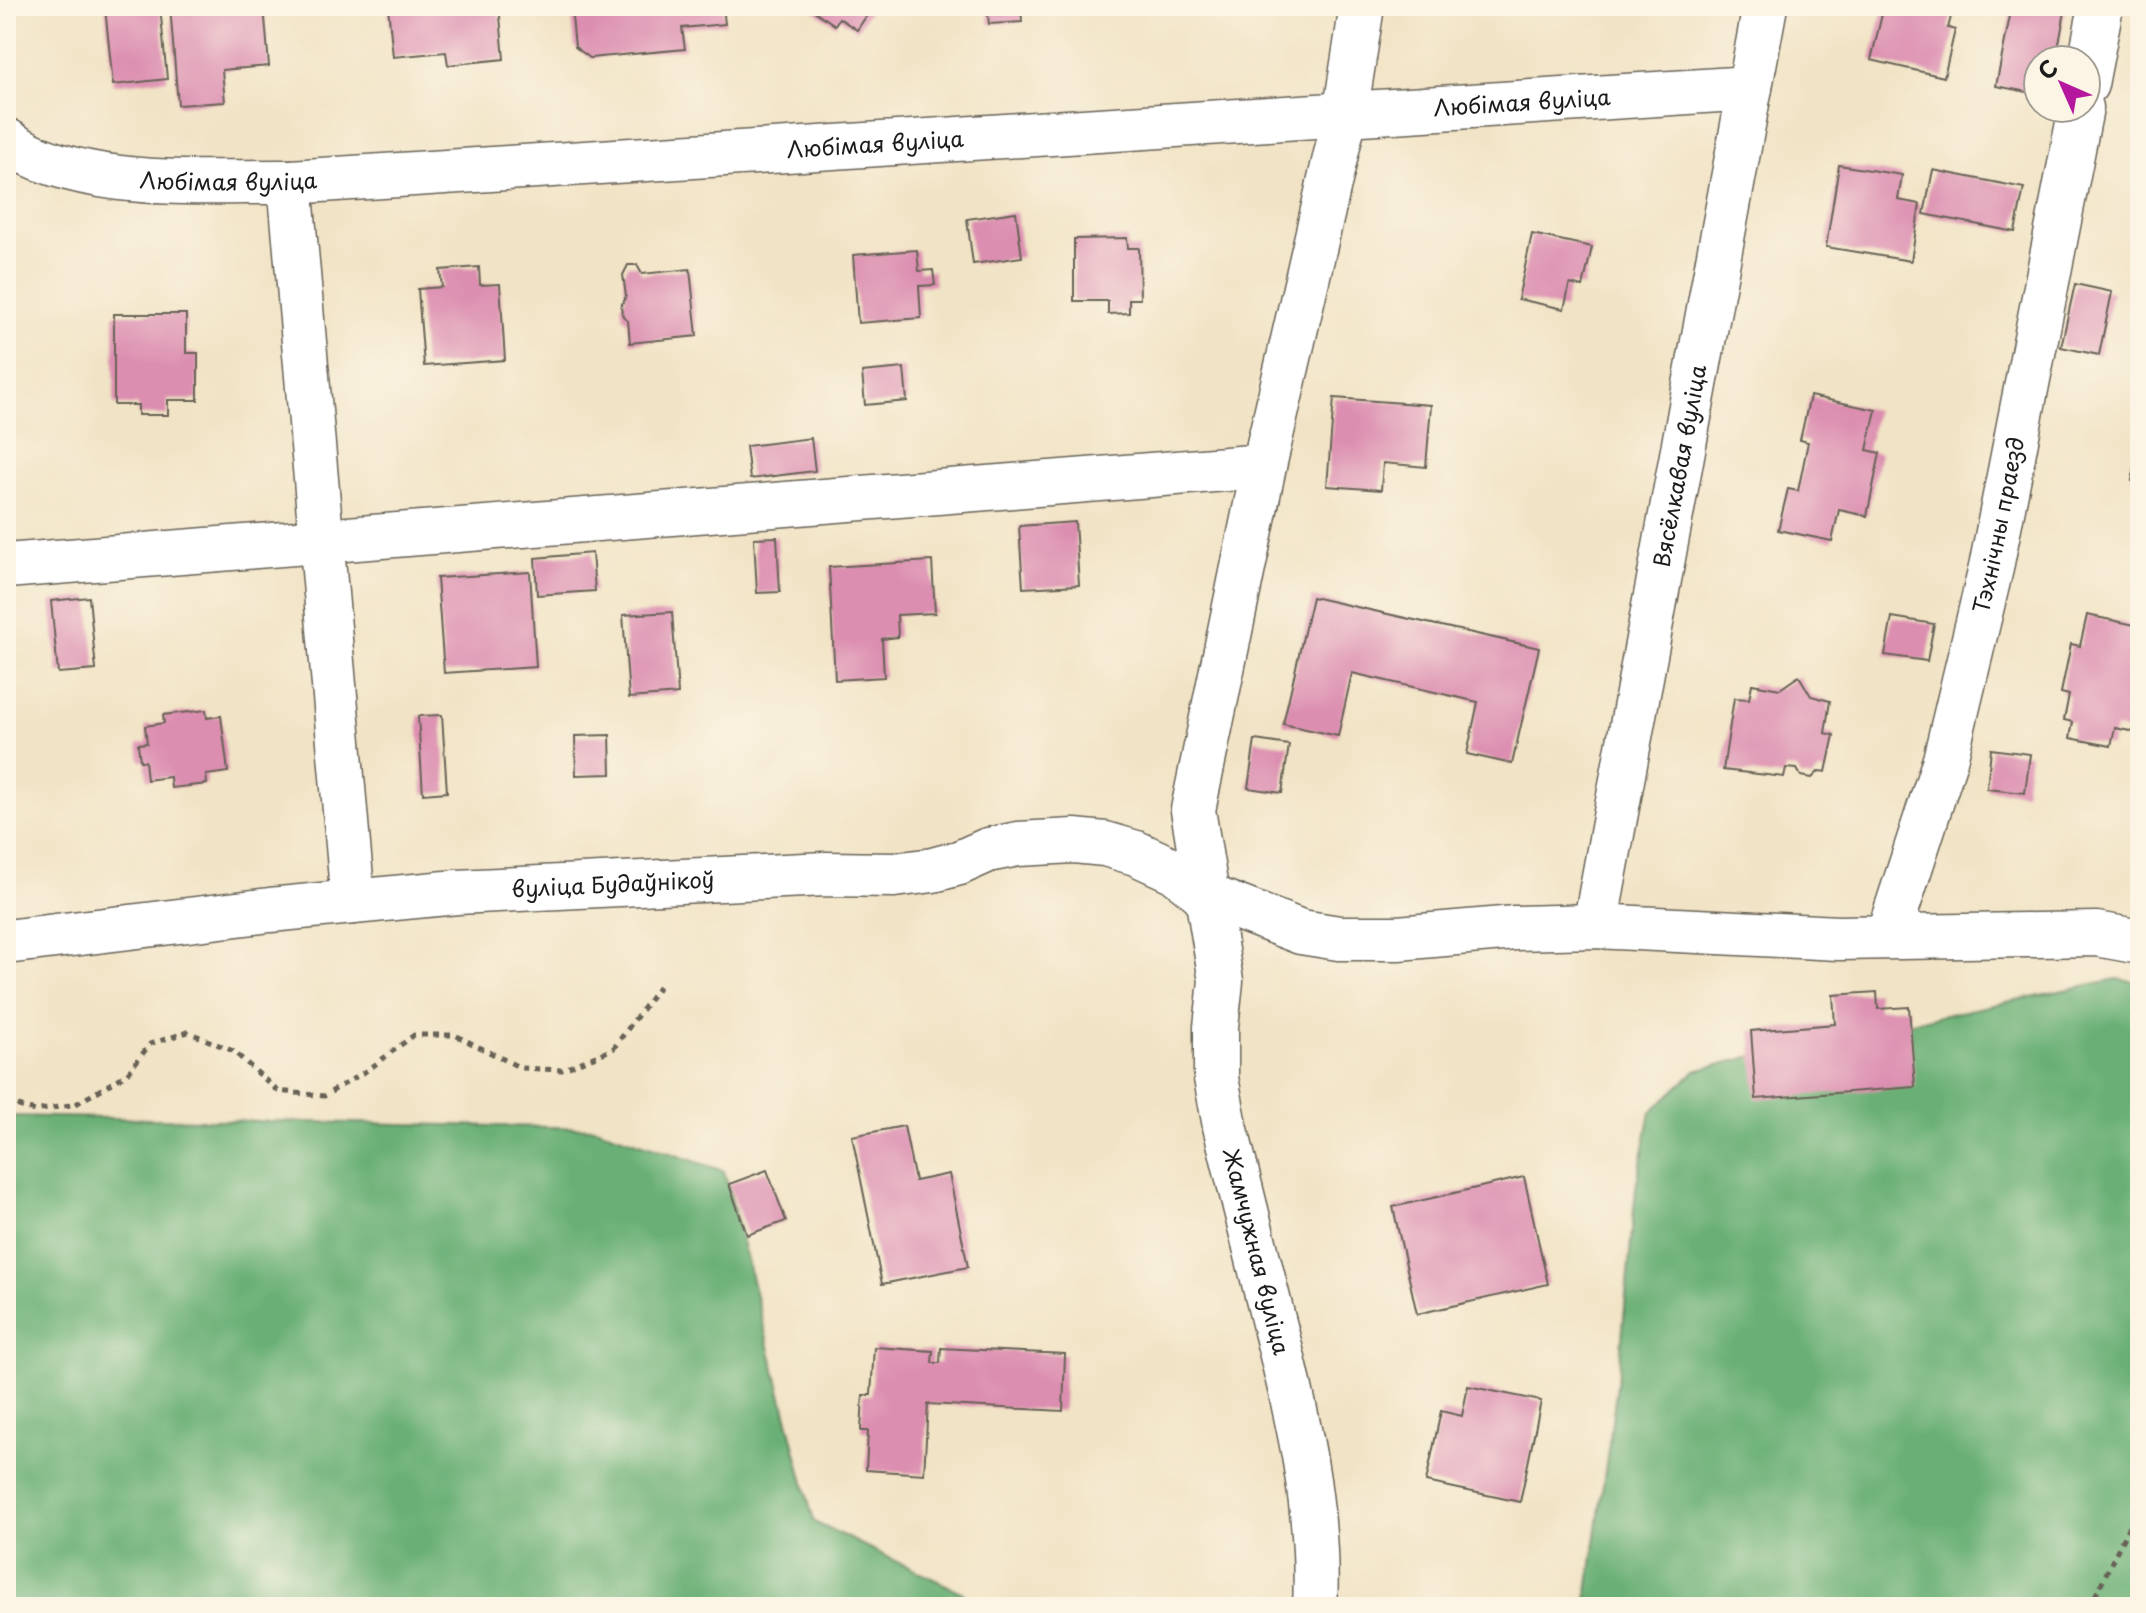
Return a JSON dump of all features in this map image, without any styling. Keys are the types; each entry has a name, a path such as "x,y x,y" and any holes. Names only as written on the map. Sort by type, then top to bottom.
{"street":[{"name":"Жамчужная вуліца","path":"1315,1607 1318,1561 1312,1495 1299,1425 1225,1126 1216,1078 1216,1027 1221,981 1193,810 1264,466 1345,115 1362,6"},
{"name":"Вясёлкавая вуліца","path":"1595,926 1765,6"},
{"path":"2094,44 2101,6"},
{"name":"Любімая вуліца","path":"6,140 17,148 70,169 120,179 290,182 1750,88"},
{"name":"Тэхнічны праезд","path":"1888,936 1945,760 1991,568 2078,124"},
{"path":"290,182 353,902"},
{"path":"6,566 1264,466"},
{"name":"вуліца Будаўнікоў","path":"6,942 457,892 826,874 894,875 946,867 1003,847 1074,841 1105,844 1136,853 1175,871 1205,895 1301,932 1339,938 1398,938 1515,928 1595,926 1838,938 2097,934 2140,942"}],"path":[{"path":"6,1102 35,1111 76,1104 127,1074 150,1044 188,1032 233,1051 278,1091 324,1096 368,1070 414,1035 455,1035 521,1068 562,1070 613,1049 660,985"},
{"path":"2090,1607 2140,1503"}],"green space":[{"path":"2117,979 2140,982 2140,1607 1586,1607 1619,1371 1636,1187 1651,1112 1695,1071 1773,1051"},
{"path":"6,1116 595,1128 724,1171 814,1522 963,1593 971,1607 6,1607"}],"building":[{"path":"160,6 167,79 113,85 105,8"},
{"path":"170,6 264,6 269,66 222,70 225,102 178,105"},
{"path":"388,6 499,6 504,59 448,65 446,52 393,57"},
{"path":"571,6 723,6 725,24 682,28 685,49 590,58 575,47"},
{"path":"868,6 871,9 857,30 839,18 835,25 810,8"},
{"path":"987,6 1021,6 1022,22 989,24"},
{"path":"1884,6 1945,6 1944,11 1952,13 1948,28 1955,30 1944,77 1871,60"},
{"path":"2012,6 2066,6 2059,44 2022,44 2022,91 1996,86"},
{"path":"1839,165 1902,175 1898,200 1920,204 1911,261 1826,247"},
{"path":"1933,170 2024,188 2015,232 1924,214"},
{"path":"1016,212 1022,257 973,264 967,219"},
{"path":"1532,234 1592,247 1583,287 1570,284 1564,309 1518,299"},
{"path":"1127,238 1128,248 1139,248 1140,299 1129,299 1129,313 1108,314 1108,301 1074,301 1074,239"},
{"path":"917,250 919,271 933,270 935,285 919,286 921,318 858,323 853,255"},
{"path":"628,265 637,265 642,274 690,269 697,336 630,343 628,321 623,317 621,306 626,296 623,275"},
{"path":"479,267 480,285 500,284 505,360 424,366 418,289 442,287 440,270"},
{"path":"2075,284 2112,292 2099,355 2061,347"},
{"path":"114,314 186,314 186,353 198,353 198,400 168,400 168,415 138,415 138,405 114,405"},
{"path":"904,368 907,401 865,405 862,372"},
{"path":"1810,396 1876,410 1867,450 1880,453 1867,516 1839,510 1832,541 1778,530 1788,489 1798,491 1808,442 1800,440"},
{"path":"1334,398 1431,405 1426,467 1383,463 1381,490 1327,486"},
{"path":"811,438 815,471 750,479 746,446"},
{"path":"2140,443 2140,482 2132,481"},
{"path":"1075,522 1079,585 1023,588 1019,526"},
{"path":"777,537 780,592 757,593 754,538"},
{"path":"592,553 595,591 537,595 535,558"},
{"path":"932,561 935,613 897,615 898,637 882,639 884,677 835,680 829,567"},
{"path":"530,572 536,667 444,673 437,578"},
{"path":"89,597 96,670 58,673 51,601"},
{"path":"1312,597 1539,648 1512,764 1467,754 1478,702 1352,673 1338,736 1283,724"},
{"path":"672,612 678,694 629,698 623,615"},
{"path":"2087,615 2140,626 2140,733 2115,728 2111,746 2070,738 2073,722 2064,720 2069,695 2061,693 2071,644 2080,646"},
{"path":"1892,617 1934,624 1927,661 1885,655"},
{"path":"1799,676 1811,696 1830,701 1825,733 1834,735 1826,772 1819,771 1812,778 1801,776 1797,769 1786,768 1784,777 1723,770 1734,698 1749,699 1752,684 1780,689"},
{"path":"206,710 207,718 221,716 228,772 206,775 207,784 171,788 170,777 147,780 145,761 140,761 138,744 147,743 145,726 164,723 163,715"},
{"path":"442,715 447,792 423,794 418,716"},
{"path":"610,735 611,774 576,775 575,736"},
{"path":"1255,740 1289,745 1282,793 1248,788"},
{"path":"1991,749 2030,754 2025,793 1987,789"},
{"path":"1877,992 1878,1009 1909,1007 1915,1087 1756,1099 1751,1031 1835,1024 1833,995"},
{"path":"904,1126 915,1181 949,1174 968,1267 882,1284 852,1136"},
{"path":"767,1170 786,1221 747,1235 729,1184"},
{"path":"1524,1177 1548,1284 1417,1314 1393,1207"},
{"path":"874,1347 933,1351 932,1363 940,1363 941,1348 1065,1354 1063,1411 928,1404 924,1474 866,1470 868,1431 861,1431 863,1395 871,1395"},
{"path":"1468,1386 1541,1401 1520,1502 1426,1482 1441,1411 1462,1416"}]}
